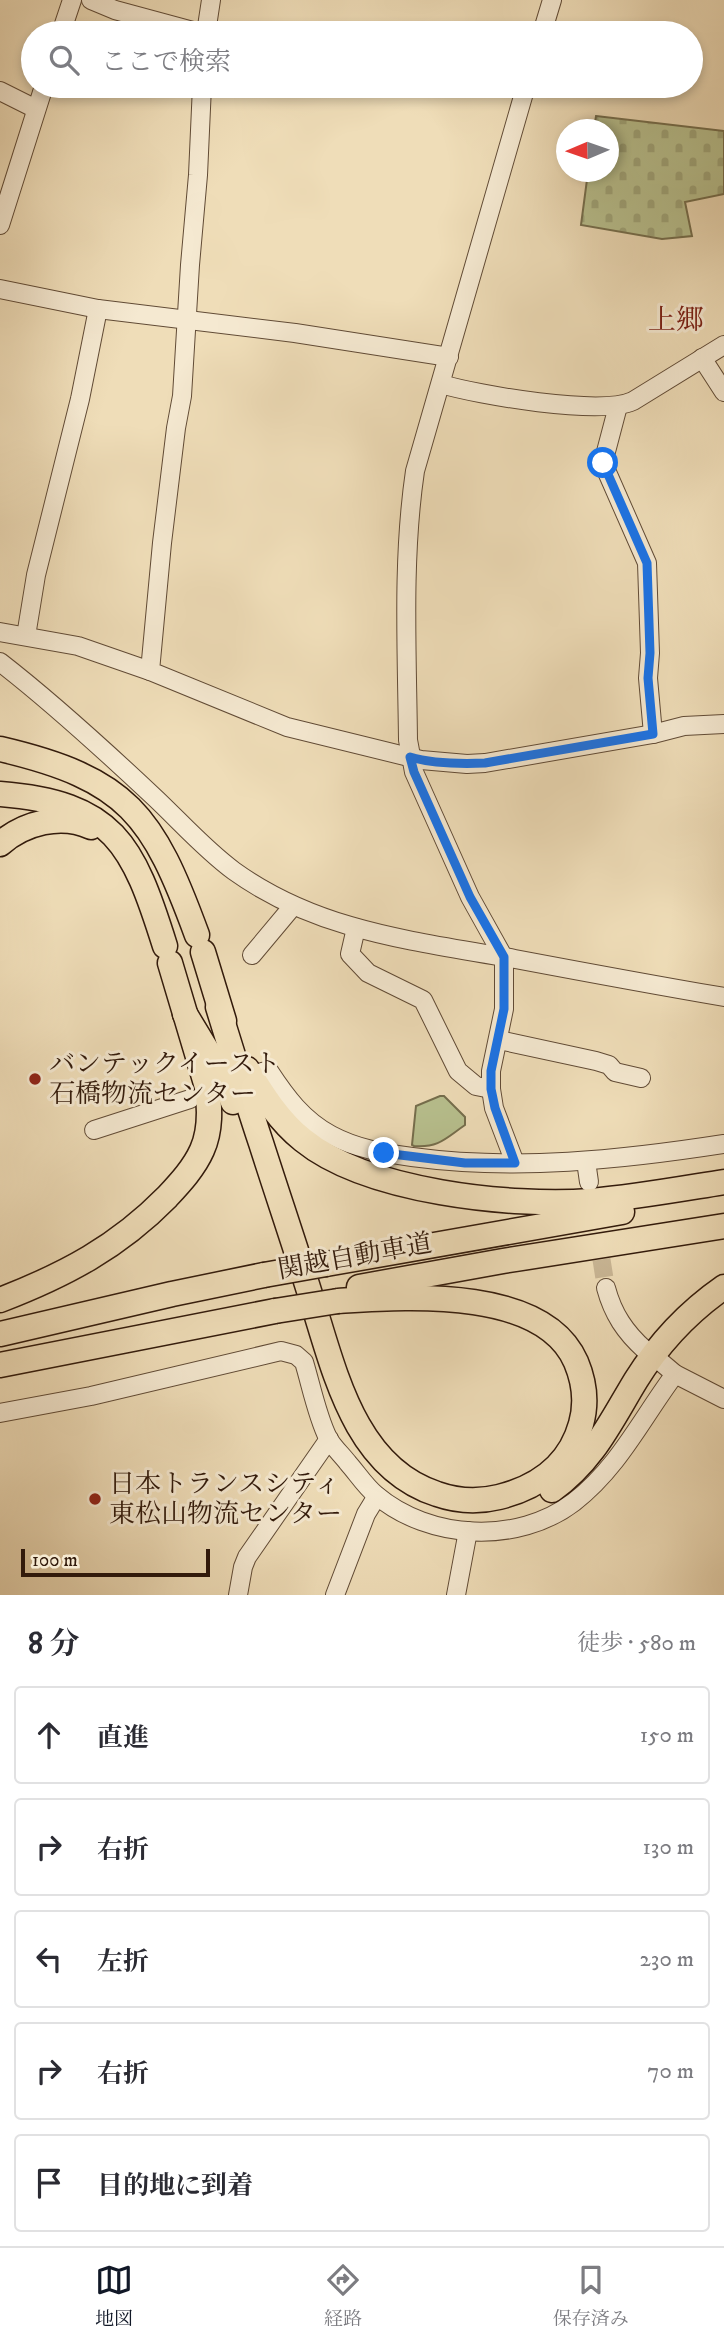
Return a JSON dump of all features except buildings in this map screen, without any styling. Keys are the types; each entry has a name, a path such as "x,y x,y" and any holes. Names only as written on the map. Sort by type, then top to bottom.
{"highway":[{"path":"0,749 53,763 103,785 124,801 159,844 200,944 334,1367 354,1420 384,1463 414,1484 446,1497 468,1501 504,1496 535,1485 553,1472 568,1455 578,1435 584,1394 580,1372 572,1353 561,1339 545,1326 524,1315 496,1306 463,1300 337,1296"},
{"path":"0,780 51,786 79,793 104,806 146,838 171,869"},
{"path":"0,794 55,802 78,810 113,834 131,857 150,900 207,1087 210,1107 209,1128 194,1166 128,1234 60,1275 0,1300"},
{"path":"0,845 18,831 36,824 72,822 87,825 103,833 131,857"},
{"path":"218,1007 246,1068 282,1120 303,1140 327,1156 356,1170 440,1191 536,1201 590,1201 724,1182"},
{"path":"185,1014 222,1074 232,1100 338,1418 363,1462 381,1480 400,1493 444,1511 465,1514 509,1509 551,1491 570,1477 602,1440 636,1379 668,1336 724,1287"},
{"name":"関越自動車道","path":"0,1335 264,1275 495,1233 724,1197"},
{"name":"関越自動車道","path":"0,1364 97,1340 337,1296 503,1261 724,1226"}],"street":[{"path":"65,21 72,0"},
{"path":"91,0 156,21"},
{"path":"208,21 211,0"},
{"path":"545,21 551,0"},
{"path":"0,91 36,109"},
{"path":"0,225 40,98"},
{"path":"150,671 162,543 182,396 201,98"},
{"path":"515,1163 491,1089 491,1071 504,1009 504,957 470,897 414,772 410,757 409,514 415,471 523,98"},
{"path":"0,289 98,309 295,333 449,357"},
{"path":"26,636 36,575 80,399 98,309"},
{"path":"440,384 541,403 618,406 633,401 724,345"},
{"path":"702,358 724,392"},
{"path":"618,406 603,463 647,563 650,653 648,678 653,734"},
{"path":"0,632 78,646 150,671 280,725 421,760 485,763 653,734 684,726 724,724"},
{"path":"0,662 26,681 234,871 293,906 356,928 724,997"},
{"path":"252,956 293,906"},
{"path":"356,928 350,954 368,973 423,1000 458,1070 476,1086 491,1089"},
{"path":"499,1040 596,1061 609,1065 615,1072 641,1078"},
{"path":"262,1072 269,1071 302,1115 330,1135 361,1148 384,1153 465,1163 515,1163 650,1156 724,1144"},
{"path":"94,1130 190,1099"},
{"path":"586,1161 589,1182"},
{"path":"606,1288 618,1320 631,1338 645,1350"},
{"path":"0,1413 91,1396 281,1351 296,1355 304,1362 328,1439 377,1496 408,1516 431,1524 468,1531 492,1531 520,1528 550,1517 573,1503 609,1470 668,1368 724,1399"},
{"path":"238,1595 247,1558 328,1439"},
{"path":"335,1595 366,1514 377,1496"},
{"path":"456,1595 468,1531"}],"green space":[{"path":"596,116 724,131 724,194 685,202 692,236 662,239 581,225 587,182 619,182 619,119 596,119"},
{"path":"444,1096 465,1117 465,1125 436,1144 412,1145 416,1106"}],"tunnel":[{"path":"593,1206 606,1288"}],"place":[{"name":"バンテックイースト 石橋物流センター","path":"35,1079"},
{"name":"日本トランスシティ 東松山物流センター","path":"95,1499"}],"district":[{"name":"上郷","path":"676,320"}],"route":[{"path":"384,1153 465,1163 515,1163 491,1089 491,1071 504,1009 504,957 470,897 414,772 410,757 467,764 485,763 653,734 648,678 650,653 647,563 603,463"}]}
